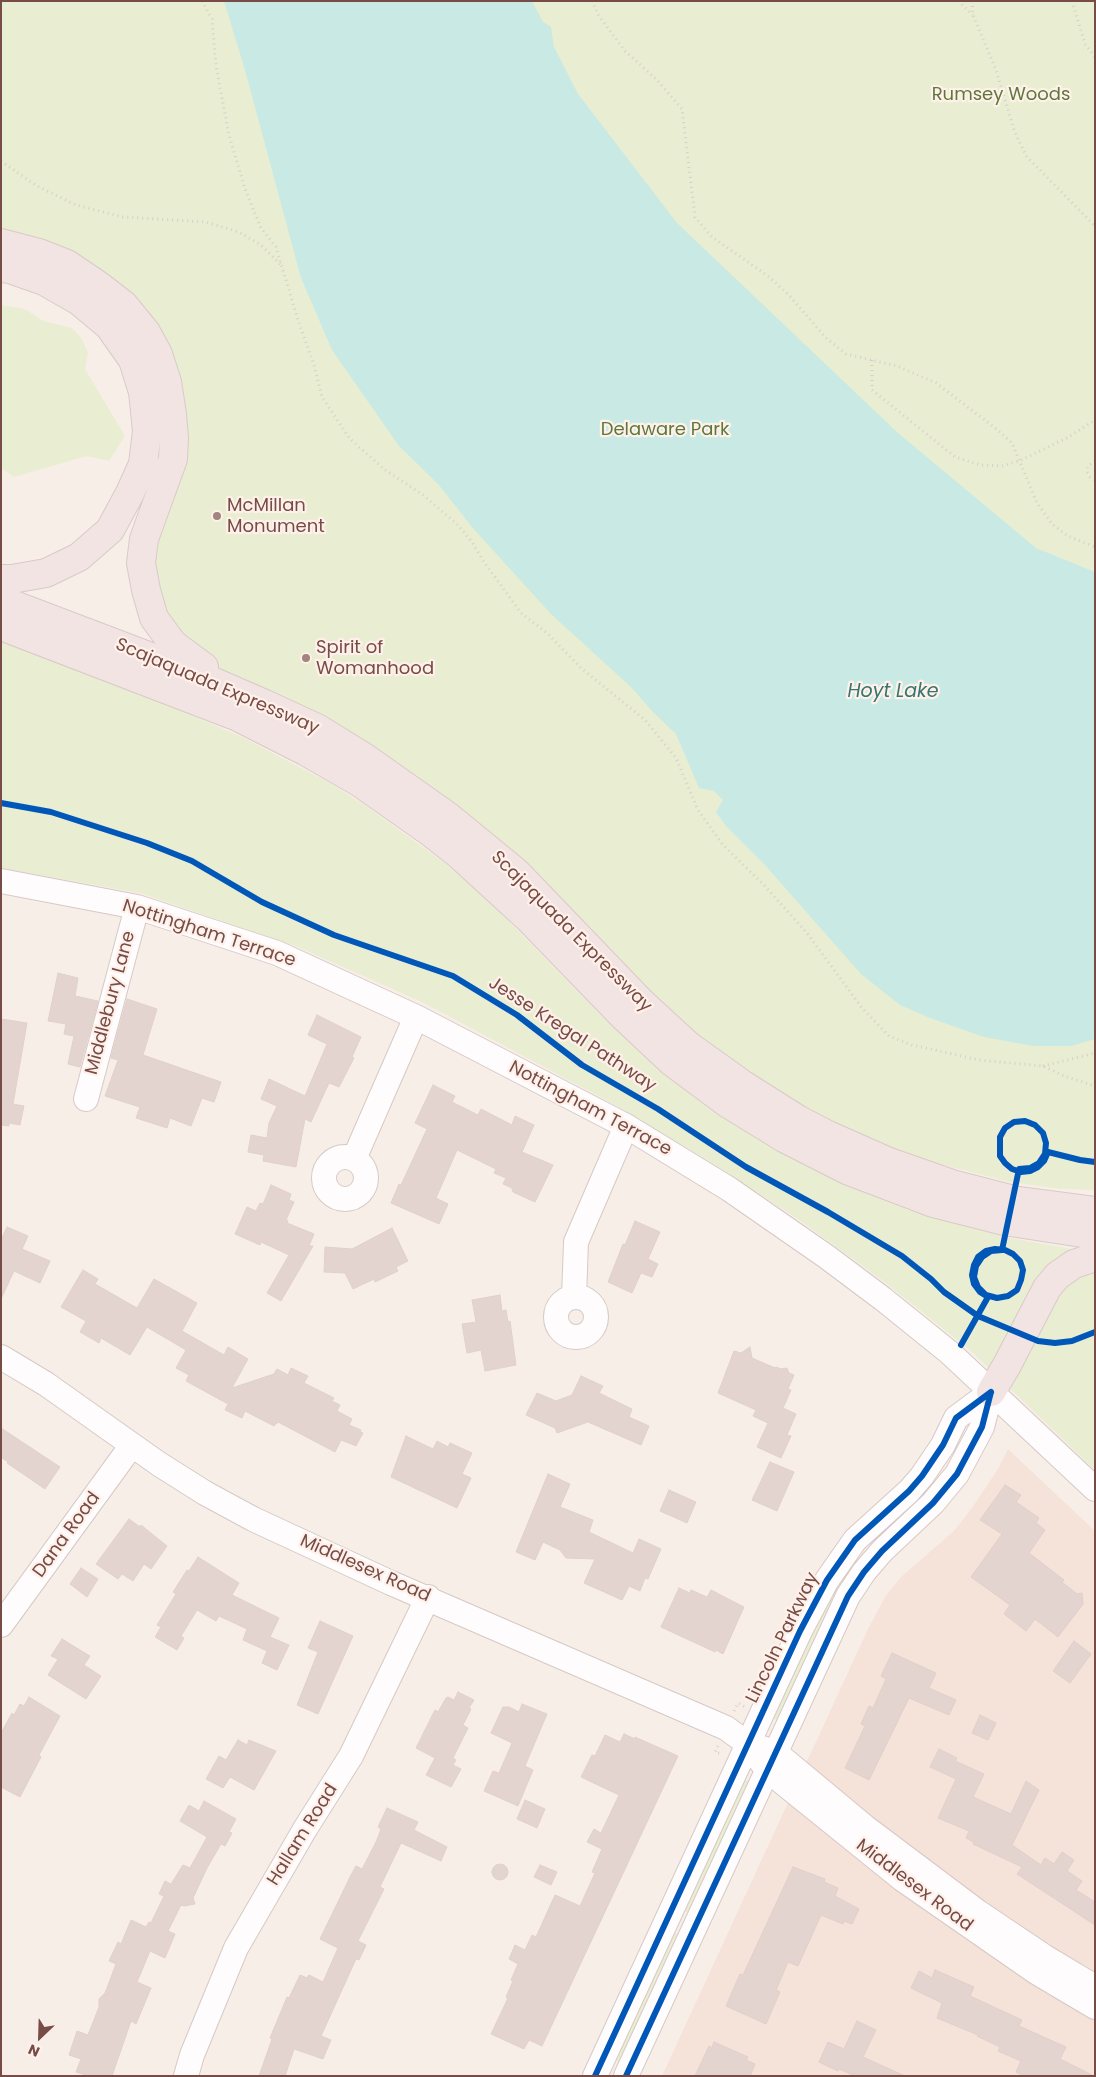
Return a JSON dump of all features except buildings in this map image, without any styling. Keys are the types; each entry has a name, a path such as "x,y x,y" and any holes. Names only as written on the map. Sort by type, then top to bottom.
{"highway":[{"path":"1,243 39,253 67,264 98,285 124,305 146,332 158,354 166,382 174,438 173,459 144,539 141,563 146,590 154,618 173,644 238,692"},
{"path":"1,268 10,269 51,285 79,301 109,326 133,360 143,392 147,430 143,464 110,530 79,557 46,573 1,579"},
{"name":"Scajaquada Expressway","path":"1,600 238,692 318,728 372,762 449,817 516,872 634,995 715,1066 769,1102 828,1136 858,1150 935,1179 1018,1201 1095,1211"},
{"name":"Scajaquada Expressway","path":"1,626 238,718 305,751 359,782 458,854 528,920 622,1016 672,1062 727,1103 784,1138 849,1171 933,1203 1038,1228 1095,1235"},
{"path":"991,1392 1007,1365 1046,1288 1057,1276 1074,1264 1095,1257"}],"street":[{"name":"Nottingham Terrace","path":"1,881 137,907 277,953 416,1017 626,1126 729,1189 827,1257 930,1336 1095,1489"},
{"name":"Middlebury Lane","path":"86,1099 137,907"},
{"path":"354,1159 416,1017"},
{"path":"574,1297 576,1242 626,1126"},
{"name":"Middlesex Road","path":"1,1358 46,1384 132,1445 205,1492 253,1518 391,1583 721,1725 771,1761 902,1879 1040,1965 1095,2007"},
{"path":"626,2076 848,1596 864,1572 882,1551 933,1503 957,1474 982,1427 991,1392"},
{"name":"Lincoln Parkway","path":"596,2076 800,1631 827,1580 855,1540 922,1476 943,1445 956,1418 991,1392"},
{"name":"Dana Road","path":"1,1625 132,1445"},
{"path":"827,1580 848,1596"},
{"name":"Hallam Road","path":"186,2076 192,2055 236,1948 300,1837 351,1756 428,1598"},
{"path":"668,1917 694,1929"},
{"name":"Middlesex Road","path":"1040,1965 1095,1987"}],"path":[{"path":"202,1 212,19 216,66 226,118 245,189 261,228 276,247 314,365 322,397 350,439 385,470 423,494 458,525 521,613 547,634 582,668 645,720 676,758 698,810 712,831 807,933 862,1008 889,1036 912,1045 978,1060 1043,1066 1095,1053"},
{"path":"592,1 599,16 625,51 656,79 682,109 695,217 712,237 768,276 789,295 826,338 846,354 905,370 947,390 1012,443 1037,504 1052,524 1068,536 1095,547"},
{"path":"958,1 973,16"},
{"path":"972,1 973,16 996,70 1015,133 1027,157 1095,226"},
{"path":"1072,1 1085,44 1095,57"},
{"path":"1,161 37,186 76,205 123,217 206,222 239,232 261,245 282,266"},
{"path":"872,360 872,390 955,457 986,466 1002,466 1019,461 1067,438 1095,420"},
{"path":"1095,461 1088,466 1087,472 1095,480"},
{"path":"1043,1066 1064,1076 1095,1086"}],"shaded area":[{"path":"1008,1449 1095,1531 1095,2076 662,2076 868,1629 885,1597 901,1577 955,1530 998,1469"}],"green space":[{"name":"Delaware Park","path":"1,1 1095,1 1095,1190 1061,1189 1010,1182 920,1159 849,1130 787,1097 749,1073 711,1045 678,1018 644,985 225,672 201,659 164,620 151,545 175,468 128,293 100,269 75,254 1,233"},
{"path":"1,305 25,309 43,321 72,328 82,339 88,353 85,369 125,436 109,461 87,456 14,477 1,468"},
{"path":"1,639 242,737 330,783 363,804 446,864 491,903 605,1019 660,1070 710,1109 785,1155 842,1183 908,1210 1010,1238 1072,1249 1086,1249 1095,1253 1095,1470 971,1351 882,1280 798,1219 709,1161 617,1106 424,1003 296,946 140,893 1,868"},
{"path":"829,1597 835,1601 780,1720 776,1720 772,1717"},
{"path":"743,1779 751,1782 692,1912 687,1912 684,1909"},
{"path":"673,1932 680,1935 622,2063 618,2062 615,2060"}],"water":[{"name":"Hoyt Lake","path":"224,1 532,1 543,22 551,27 554,47 578,94 677,223 898,433 1036,548 1095,572 1095,1039 1071,1046 1033,1046 984,1037 900,1005 861,974 765,865 726,826 716,812 723,800 714,791 699,788 676,734 631,687 551,614 472,527 439,485 399,446 332,350 301,278 245,70"}],"cycle path":[{"name":"Jesse Kregal Pathway","path":"1,803 51,812 147,843 192,861 262,902 334,935 453,976 517,1015 582,1065 658,1109 746,1167 828,1212 902,1256 944,1292 978,1316 1038,1341 1055,1343 1072,1341 1095,1332"},
{"path":"961,1345 988,1297 980,1292 974,1284 972,1275 978,1257 986,1251 995,1249 1005,1250 1013,1254 1020,1261 1023,1270 1021,1280 1017,1290 1008,1296 997,1298 986,1295 978,1287 974,1277 976,1266 982,1257 991,1251 1002,1250 1019,1169 1030,1168 1039,1163 1045,1154 1046,1143 1043,1133 1035,1125 1025,1121 1014,1122 1005,1128 1000,1137 1000,1156 1012,1169 1021,1172 1030,1171 1044,1161 1048,1152 1095,1162"},
{"path":"595,2076 800,1631 827,1580 855,1540 909,1491 922,1476 943,1445 956,1418 991,1392"},
{"path":"626,2076 848,1596 864,1572 882,1551 933,1503 957,1474 982,1427 991,1392"}],"place":[{"name":"McMillan Monument","path":"217,516"},
{"name":"Spirit of Womanhood","path":"306,658"}],"park label":[{"name":"Rumsey Woods","path":"1001,95"}]}
